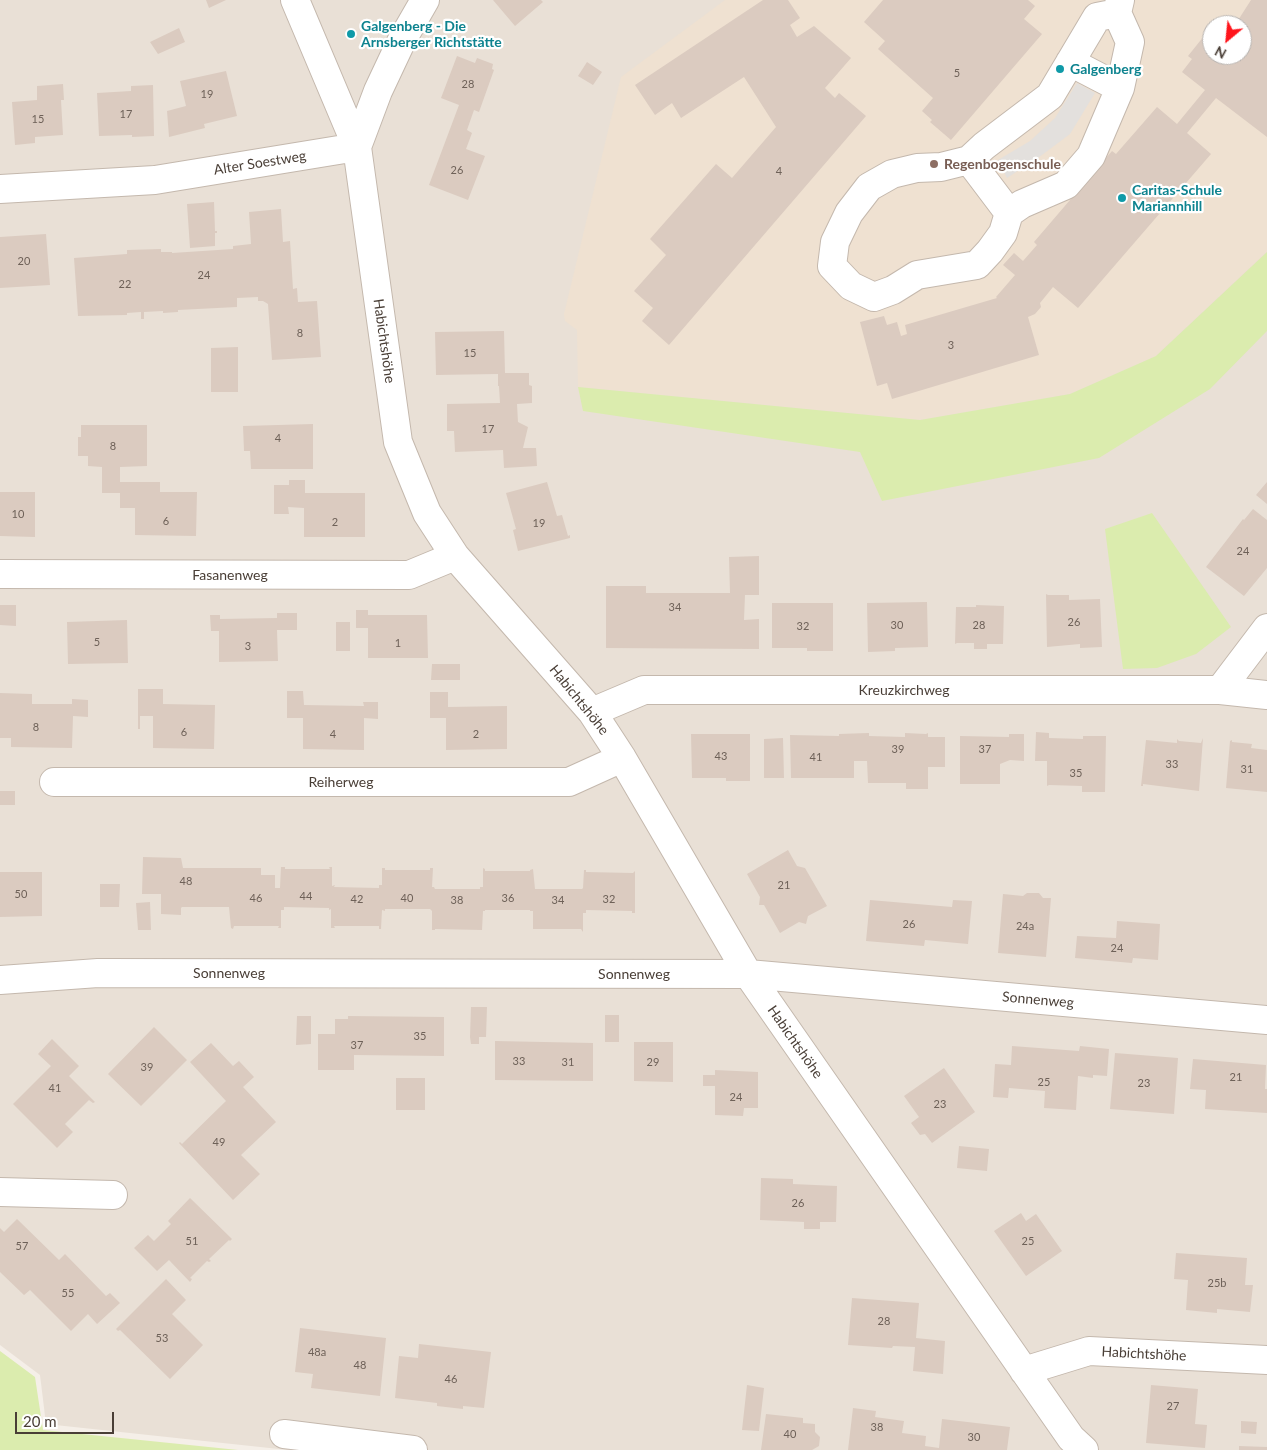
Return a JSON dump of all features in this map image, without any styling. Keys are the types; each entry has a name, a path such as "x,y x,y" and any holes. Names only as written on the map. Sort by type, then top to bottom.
{"street":[{"name":"Habichtshöhe","path":"295,0 357,147 398,442 427,513 455,556 592,712 622,758 748,974 1071,1438 1084,1450"},
{"path":"357,147 382,82 402,40 426,0"},
{"path":"1119,6 1130,42 1120,88 1091,156 1080,171 1066,185 1022,204 1009,213 1003,234 990,252 977,265 917,275 892,290 874,296 851,286 832,266 835,242 849,213 869,187 892,174 917,168 941,168 969,160 984,146 1050,96 1097,17 1119,6"},
{"path":"1070,62 1120,88"},
{"name":"Alter Soestweg","path":"0,189 155,180 357,147"},
{"path":"969,160 1009,213"},
{"name":"Fasanenweg","path":"0,574 409,575 455,556"},
{"path":"1220,690 1267,628"},
{"name":"Kreuzkirchweg","path":"592,712 644,690 1220,690 1267,696"},
{"name":"Reiherweg","path":"54,782 569,782 622,758"},
{"name":"Sonnenweg","path":"0,980 98,973 748,974 1267,1020"},
{"path":"0,1192 112,1195"},
{"name":"Habichtshöhe","path":"1024,1371 1089,1351 1267,1360"},
{"path":"284,1434 413,1450"}],"shaded area":[{"path":"0,0 1267,0 1267,1450 288,1450 46,1424 40,1375 0,1345"},
{"name":"Regenbogenschule","path":"725,0 1267,0 1267,252 1156,356 1070,394 920,420 578,387 577,330 565,321 564,314 621,77"},
{"path":"1077,83 1095,93 1070,134 1007,178 998,160 1030,141 1055,118"}],"green space":[{"path":"1267,252 1267,331 1210,389 1099,458 882,501 860,452 583,411 578,387 920,420 1070,394 1156,356"},
{"path":"1152,513 1231,627 1196,654 1157,668 1123,669 1105,529"},
{"path":"0,1351 35,1377 43,1430 238,1450 0,1450"}],"building":[{"path":"206,0 226,0 209,8"},
{"path":"493,0 541,0 543,2 515,26"},
{"path":"763,0 788,0 800,18 790,25 797,37 814,26 851,58 825,88 835,98 839,93 866,116 669,345 642,321 653,308 634,291 666,255 650,239 716,164 732,178 776,127 744,77 681,118 672,103 655,115 635,85"},
{"path":"883,0 1028,0 1035,6 1024,19 1042,34 951,140 930,122 932,120 922,111 933,98 878,49 885,41 864,22"},
{"path":"1251,0 1267,0 1267,137 1216,98 1187,133 1211,154 1078,308 1053,287 1040,303 1041,307 1035,314 1028,317 1039,355 892,399 887,383 877,386 860,322 884,316 887,325 897,322 901,336 907,334 905,325 997,298 1015,275 1003,265 1014,253 1023,261 1037,245 1034,242 1112,151 1116,154 1157,107 1177,124 1205,90 1182,72 1192,59 1188,56 1202,38 1202,65 1252,65 1252,15 1241,15"},
{"path":"179,28 185,42 158,54 150,42"},
{"path":"457,56 475,63 477,58 493,64 492,69 494,70 479,112 474,110 467,130 472,133 466,149 485,156 468,200 429,185 459,105 441,98"},
{"path":"587,62 602,72 593,85 578,76"},
{"path":"226,71 237,116 204,124 205,128 169,137 167,111 186,106 180,81"},
{"path":"63,84 64,100 61,100 63,135 35,137 35,143 15,145 12,102 37,100 37,86"},
{"path":"153,85 154,136 99,136 97,93 131,91 131,86"},
{"path":"214,202 215,231 217,231 215,233 215,246 190,248 187,204"},
{"path":"281,209 283,242 290,241 293,289 297,288 298,302 317,301 321,357 272,360 268,304 258,301 258,297 237,298 237,307 178,310 178,312 163,313 163,311 144,312 144,319 141,319 141,312 127,313 127,315 78,316 74,258 127,254 127,250 161,249 161,252 172,253 233,249 233,246 251,244 249,212"},
{"path":"46,234 50,285 0,288 0,237"},
{"path":"504,331 505,373 529,373 529,385 532,386 532,403 517,404 518,422 528,427 523,448 536,448 537,466 504,468 503,450 455,452 454,431 447,431 447,404 500,403 498,374 436,375 435,332"},
{"path":"238,347 238,392 211,392 211,348"},
{"path":"313,424 313,469 251,469 250,451 244,451 243,426"},
{"path":"81,425 147,425 147,466 120,467 120,482 160,482 160,492 197,492 196,536 135,535 135,508 120,508 120,493 102,493 102,467 88,466 88,456 78,456 78,437 81,437"},
{"path":"289,480 305,480 305,493 365,493 365,537 304,537 304,508 288,507 289,514 274,514 274,485 289,485"},
{"path":"547,482 557,516 562,515 570,538 518,551 513,530 516,529 506,493"},
{"path":"1267,482 1267,504 1256,495"},
{"path":"0,492 35,492 35,537 0,536"},
{"path":"1253,509 1267,520 1267,568 1244,596 1206,567"},
{"path":"759,556 759,595 745,595 744,620 759,619 759,649 606,648 606,586 646,586 646,593 730,593 729,557"},
{"path":"1046,594 1069,595 1069,600 1100,599 1102,647 1080,648 1080,644 1047,647"},
{"path":"927,602 928,647 895,648 895,651 868,652 867,603"},
{"path":"772,603 833,603 833,651 807,651 807,648 772,648"},
{"path":"0,605 16,605 16,626 0,625"},
{"path":"976,605 1004,606 1003,644 987,644 987,649 974,649 974,643 955,644 956,607 976,607"},
{"path":"356,610 368,610 368,615 427,615 428,658 368,658 368,628 356,628"},
{"path":"277,613 297,613 297,630 277,630 278,661 219,662 219,631 211,631 210,615 220,615 220,619 277,618"},
{"path":"127,620 128,663 68,664 67,622"},
{"path":"336,622 350,622 350,651 336,651"},
{"path":"432,664 460,664 460,680 431,680"},
{"path":"138,689 163,689 163,704 215,705 214,749 153,748 153,716 140,716 140,729 138,729"},
{"path":"287,691 303,691 304,705 364,706 363,702 378,702 378,719 364,718 364,750 303,749 303,718 287,718"},
{"path":"430,692 448,692 448,707 507,706 507,749 446,750 446,718 430,718"},
{"path":"0,693 32,694 32,704 72,704 72,699 88,700 88,717 73,716 72,748 11,747 11,738 0,738"},
{"path":"1036,732 1049,733 1049,738 1083,739 1083,736 1106,736 1105,792 1082,792 1082,786 1047,786 1047,761 1035,761"},
{"path":"869,733 869,736 905,737 905,733 928,733 928,737 945,737 945,767 928,767 928,789 906,789 906,783 868,783 867,761 854,761 854,778 791,778 790,735 839,736 839,734"},
{"path":"691,734 750,734 750,781 726,781 726,778 692,778"},
{"path":"1009,734 1024,734 1024,761 1010,760 1000,764 1000,784 960,784 960,736 1009,737"},
{"path":"783,738 784,778 764,778 764,739"},
{"path":"1203,738 1199,791 1143,784 1141,786 1146,740 1177,743 1177,739 1179,741 1201,743"},
{"path":"1232,740 1232,742 1252,744 1251,748 1267,750 1267,792 1226,788 1230,741"},
{"path":"0,791 15,791 15,805 0,805"},
{"path":"788,850 797,866 805,868 827,906 808,916 806,924 799,922 780,933 764,905 759,905 760,897 747,874"},
{"path":"143,857 181,858 183,868 261,868 261,875 275,875 275,888 280,888 281,867 285,867 285,869 330,869 329,867 332,867 332,886 335,885 334,887 379,888 379,885 382,885 382,868 385,868 385,870 430,870 430,868 433,868 432,887 435,889 480,889 480,887 483,887 483,868 485,871 530,871 533,869 535,889 582,889 584,870 586,872 633,873 635,871 635,913 632,913 632,911 586,910 586,913 583,913 583,932 581,929 533,929 533,911 530,910 485,910 483,911 482,930 432,930 432,911 430,909 382,910 381,929 379,929 379,926 334,926 335,928 331,928 331,909 329,910 329,908 284,907 284,910 281,910 281,928 278,928 279,926 234,926 233,929 231,928 229,907 182,907 181,915 161,914 161,894 142,894"},
{"path":"0,872 42,872 42,916 0,917"},
{"path":"100,884 120,884 119,907 100,907"},
{"path":"1027,893 1039,893 1043,898 1051,898 1046,957 998,953 1003,894 1023,896"},
{"path":"870,900 952,907 953,900 972,901 968,944 925,940 924,946 866,941"},
{"path":"150,902 151,930 138,930 136,903"},
{"path":"1117,921 1160,924 1158,960 1133,958 1132,963 1075,958 1077,936 1116,938"},
{"path":"471,1007 487,1007 486,1037 479,1037 479,1044 471,1044"},
{"path":"605,1015 619,1015 619,1042 605,1042"},
{"path":"297,1016 311,1016 311,1044 296,1045"},
{"path":"348,1016 444,1017 444,1056 354,1055 354,1070 318,1070 318,1034 335,1034 335,1019 348,1019"},
{"path":"154,1027 187,1060 141,1106 108,1074"},
{"path":"52,1039 79,1066 69,1076 95,1102 93,1103 89,1100 65,1124 73,1132 57,1148 13,1104 51,1066 38,1054"},
{"path":"495,1041 593,1043 593,1081 495,1080"},
{"path":"634,1042 673,1042 673,1082 634,1081"},
{"path":"211,1043 233,1066 239,1061 254,1077 243,1087 276,1122 241,1155 260,1174 233,1200 179,1143 182,1144 226,1101 190,1062"},
{"path":"1012,1046 1079,1051 1080,1046 1109,1049 1107,1076 1093,1075 1093,1078 1078,1076 1076,1110 1044,1108 1045,1091 1009,1088 1008,1098 993,1097 995,1064 1011,1065"},
{"path":"1115,1053 1178,1058 1174,1114 1110,1109"},
{"path":"1193,1059 1266,1065 1267,1113 1205,1109 1206,1090 1190,1089"},
{"path":"944,1068 975,1112 932,1143 925,1134 920,1135 911,1123 919,1117 904,1096"},
{"path":"715,1070 758,1072 758,1108 744,1108 743,1116 715,1115 715,1086 703,1086 703,1075 715,1075"},
{"path":"396,1078 425,1078 425,1110 396,1110"},
{"path":"959,1146 989,1149 987,1171 957,1168"},
{"path":"761,1178 793,1179 793,1184 837,1186 836,1222 820,1222 820,1229 804,1229 804,1222 760,1220"},
{"path":"190,1198 232,1239 209,1259 211,1261 207,1261 190,1278 192,1279 190,1282 169,1260 157,1271 134,1248 148,1235 154,1241 171,1224 168,1221"},
{"path":"1021,1213 1026,1221 1036,1214 1062,1251 1026,1276 994,1231"},
{"path":"17,1219 59,1260 65,1254 106,1296 110,1293 120,1303 97,1324 88,1314 71,1331 30,1290 24,1295 0,1272 0,1228 4,1232"},
{"path":"1176,1253 1247,1258 1245,1285 1253,1285 1250,1312 1217,1309 1217,1313 1186,1310 1188,1280 1174,1279"},
{"path":"166,1279 186,1300 172,1314 203,1345 170,1379 120,1330 116,1329"},
{"path":"852,1298 919,1303 916,1338 945,1341 943,1374 913,1371 915,1347 893,1346 892,1348 848,1345"},
{"path":"300,1328 386,1338 380,1396 311,1388 313,1374 295,1372"},
{"path":"419,1344 491,1352 484,1408 463,1406 463,1409 437,1406 437,1403 395,1398 399,1356 418,1358"},
{"path":"747,1385 764,1388 759,1431 742,1430"},
{"path":"1151,1385 1198,1389 1195,1424 1207,1425 1205,1448 1146,1443"},
{"path":"853,1408 876,1411 875,1417 904,1421 902,1433 926,1436 925,1446 939,1448 942,1419 1010,1427 1007,1450 848,1450"},
{"path":"766,1414 803,1418 803,1423 815,1424 815,1432 820,1437 819,1446 812,1450 761,1450"},
{"path":"1241,1421 1257,1422 1256,1434 1241,1433"},
{"path":"1239,1446 1267,1447 1267,1450 1239,1450"}],"place":[{"name":"Galgenberg - Die Arnsberger Richtstätte","path":"351,34"},
{"name":"Galgenberg","path":"1060,69"},
{"name":"Regenbogenschule","path":"934,164"},
{"name":"Caritas-Schule Mariannhill","path":"1122,198"}]}
